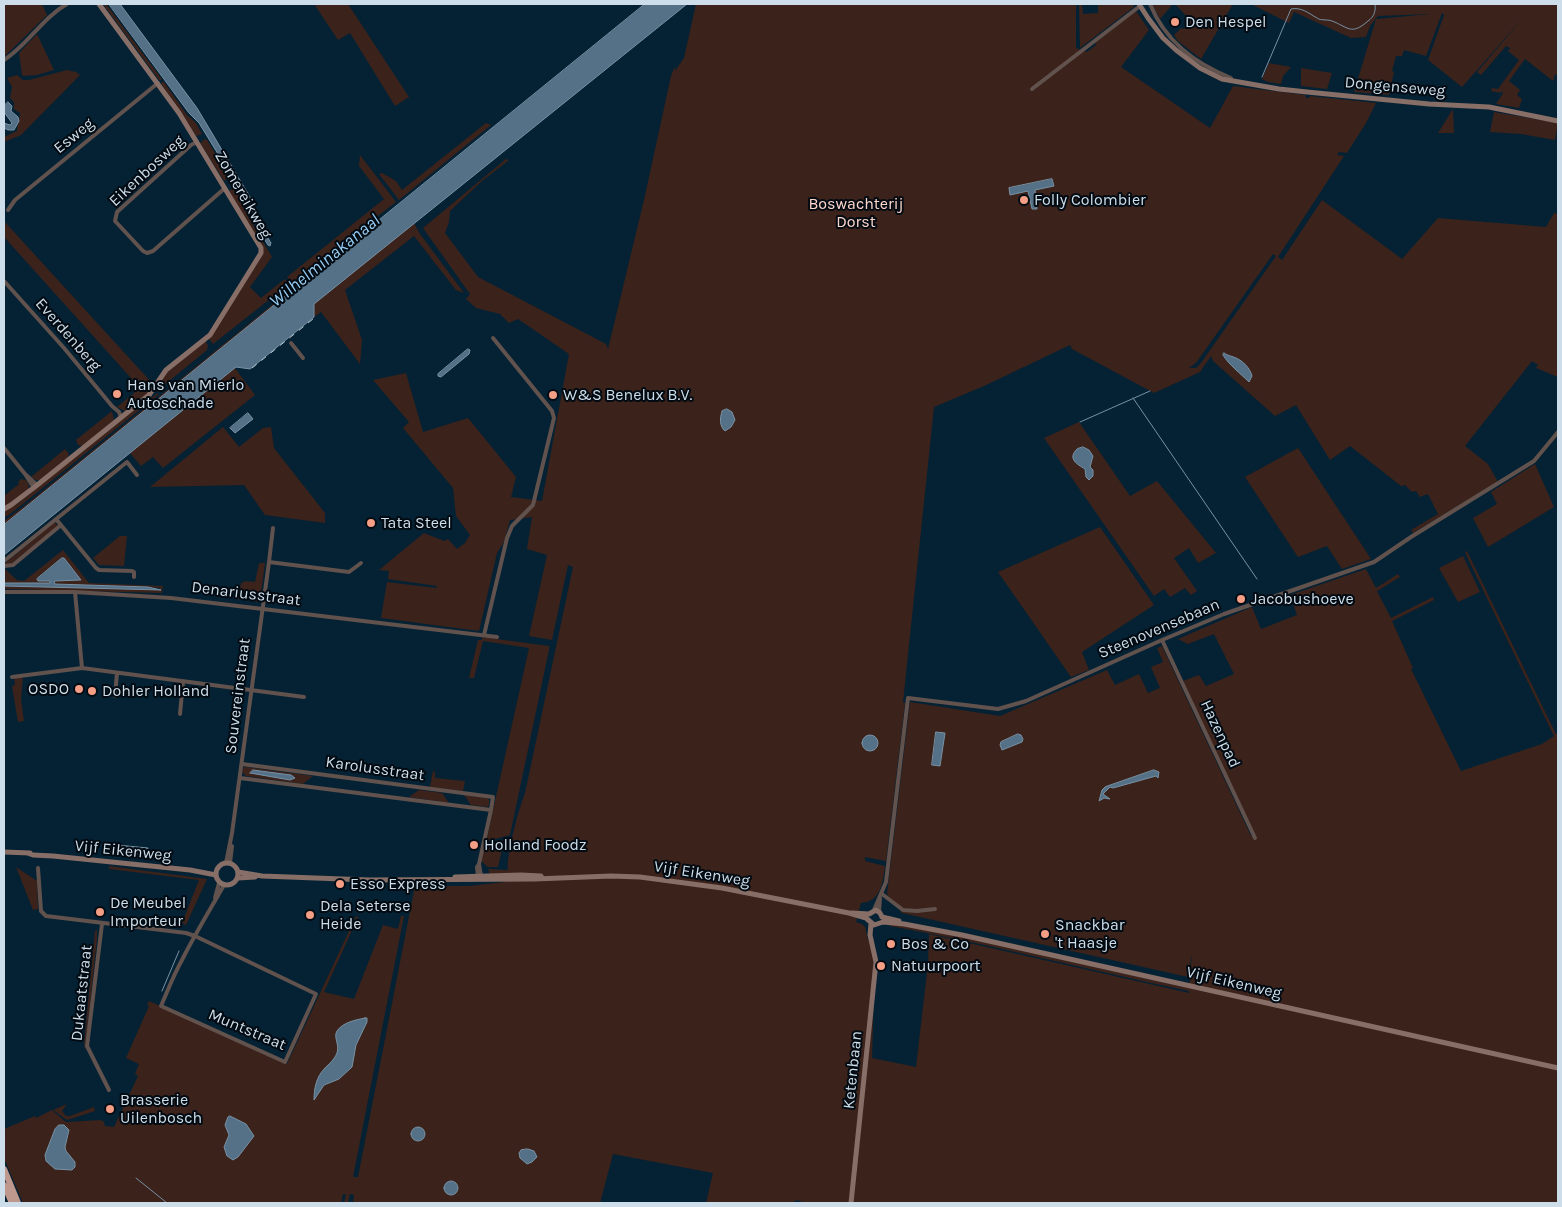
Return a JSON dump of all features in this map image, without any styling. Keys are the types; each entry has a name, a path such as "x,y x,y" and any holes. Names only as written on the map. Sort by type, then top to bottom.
{"highway":[{"path":"4,1169 18,1203"},
{"path":"4,1185 12,1203"}],"main road":[{"name":"Zomereikweg","path":"100,4 180,113 261,248 261,253 210,335 166,370 152,392 120,417"},
{"name":"Dongenseweg","path":"1140,5 1163,38 1176,50 1200,68 1230,81 1307,92 1429,104 1489,107 1558,121"},
{"path":"4,509 11,506 35,487 120,417"},
{"name":"Vijf Eikenweg","path":"4,850 216,873"},
{"path":"228,863 236,867 238,875 232,884 222,884 216,873 220,865 228,863"},
{"name":"Vijf Eikenweg","path":"238,875 362,880 610,876 661,879 722,888 971,937 1558,1068"},
{"name":"Ketenbaan","path":"851,1203 876,962 872,940 875,918"}],"street":[{"path":"4,60 17,51 48,18 67,4"},
{"path":"1150,4 1179,48 1202,64 1231,78 1230,81"},
{"path":"1032,89 1140,5"},
{"name":"Esweg","path":"8,210 15,200 158,83"},
{"name":"Eikenbosweg","path":"197,142 117,212 115,220 147,254 153,251 225,188"},
{"name":"Everdenberg","path":"4,281 77,363 120,417"},
{"path":"484,635 507,538 512,526 533,505 554,418 552,411 493,338"},
{"path":"291,343 303,358"},
{"name":"Steenovensebaan","path":"908,698 989,708 1006,708 1026,701 1162,640 1249,605 1374,562 1534,461 1558,432"},
{"path":"4,448 35,487"},
{"path":"4,561 127,462 137,475"},
{"path":"56,519 96,568 99,570 132,571 134,572 134,577"},
{"path":"4,566 13,565 61,525"},
{"name":"Souvereinstraat","path":"228,863 272,528"},
{"path":"269,562 349,572 361,563"},
{"name":"Denariusstraat","path":"4,592 75,592 171,598 262,607 497,637"},
{"path":"75,592 82,668"},
{"name":"Hazenpad","path":"1162,640 1255,838"},
{"path":"12,677 82,668 304,697"},
{"path":"115,696 118,673"},
{"path":"180,714 183,682"},
{"name":"Ketenbaan","path":"875,918 886,882 908,698"},
{"name":"Karolusstraat","path":"240,778 491,810 493,798 242,764"},
{"path":"479,877 479,864 491,810"},
{"path":"38,868 41,911 46,916 186,933 195,936 222,884"},
{"path":"881,895 903,910 917,911 935,908"},
{"name":"Dukaatstraat","path":"102,924 87,1046 109,1090"},
{"name":"Muntstraat","path":"195,936 316,994 285,1062 161,1006 181,961 195,936"}],"green space":[{"path":"4,4 42,4 48,17 46,16 4,57"},
{"path":"103,4 106,4 161,80 159,80"},
{"path":"314,4 348,4 409,97 395,106 350,33 338,40"},
{"name":"Boswachterij Dorst","path":"696,4 1076,4 1076,48 1087,52 1096,45 1095,43 1136,11 1149,30 1121,67 1210,128 1233,86 1305,95 1306,98 1310,96 1376,103 1347,153 1339,152 1337,155 1344,156 1278,257 1282,260 1322,200 1402,259 1438,218 1546,227 1554,213 1558,214 1558,377 1536,368 1538,365 1532,361 1465,446 1488,464 1498,482 1413,533 1411,530 1438,514 1428,494 1420,497 1416,491 1412,492 1405,485 1401,486 1350,446 1330,460 1296,405 1275,416 1213,361 1211,356 1200,372 1154,393 1072,349 1070,345 984,386 934,407 903,702 905,703 886,861 865,857 865,861 885,866 880,890 873,899 861,903 856,922 865,927 875,957 872,1058 916,1067 928,964 929,934 1189,993 1189,991 1002,949 927,933 890,926 890,924 944,933 1189,988 1192,953 1188,977 902,913 887,894 910,702 1000,716 1107,670 1115,685 1139,674 1148,693 1160,688 1151,667 1163,662 1157,648 1162,646 1251,836 1253,835 1183,681 1199,675 1206,686 1234,674 1214,634 1188,644 1178,639 1252,607 1261,629 1297,615 1290,595 1366,569 1376,588 1398,574 1400,577 1377,591 1391,618 1433,597 1434,600 1392,621 1413,668 1411,669 1461,771 1542,744 1554,736 1469,561 1465,552 1467,551 1551,724 1556,734 1558,734 1558,1203 805,1203 797,1200 793,1202 799,1203 706,1203 713,1173 613,1154 600,1203 353,1203 354,1195 350,1194 348,1203 344,1203 346,1194 343,1194 341,1203 23,1203 4,1158 4,1129 35,1116 36,1118 52,1110 66,1122 101,1120 105,1126 114,1127 138,1076 135,1074 139,1064 126,1058 149,1006 147,1005 149,1001 287,1064 356,916 358,917 324,992 354,999 383,925 398,929 401,916 404,916 353,1177 358,1177 415,886 469,886 505,882 506,874 490,875 488,869 508,870 511,843 525,793 573,567 568,565 552,640 529,636 547,555 527,549 532,517 510,520 504,542 497,553 479,631 381,618 387,582 436,588 437,586 388,579 389,571 379,570 424,533 444,541 448,539 457,549 465,543 470,535 456,516 453,488 403,428 409,422 373,380 406,373 423,432 468,418 516,477 511,497 542,501 569,354 518,319 509,323 500,314 476,308 466,299 470,294 423,228 506,159 509,160 482,181 450,211 445,233 478,277 606,344 608,349 644,200 671,76 675,66 675,71 684,58","holes":["1273,254 1276,256 1201,363 1196,368 1189,368 1196,363"]},
{"path":"1079,4 1082,4 1083,14 1098,13 1098,4 1133,4 1134,7 1080,48"},
{"path":"1152,4 1173,4 1160,19"},
{"path":"1175,4 1233,4 1201,59 1178,41 1174,35 1181,28 1184,29 1190,20"},
{"path":"1251,4 1558,4 1558,76 1555,74 1553,81 1525,59 1509,81 1520,90 1517,95 1522,99 1519,108 1496,104 1503,93 1502,91 1501,93 1491,91 1492,88 1498,89 1519,60 1508,51 1510,48 1506,46 1481,75 1477,72 1524,17 1462,87 1428,60 1444,15 1442,13 1426,56 1404,50 1402,56 1396,56 1389,95 1354,92 1376,19 1431,14 1378,16 1370,26 1366,37 1351,38 1294,12 1289,23"},
{"path":"37,34 54,70 37,75 23,76 19,53"},
{"path":"1269,63 1291,67 1283,76 1281,84 1262,79"},
{"path":"1301,68 1332,73 1327,89 1301,86"},
{"path":"67,70 80,75 21,135 4,142 4,137 17,131 20,113 14,109 14,102 10,98 12,87 7,78 17,75 23,80 29,80"},
{"path":"164,82 187,115 196,123 202,134 196,136 161,84"},
{"path":"1453,109 1454,133 1438,133"},
{"path":"1494,112 1558,123 1555,140 1521,134 1490,132"},
{"path":"486,123 491,125 399,200 379,174 382,173 396,181 402,190"},
{"path":"205,139 229,177 224,181 200,143"},
{"path":"360,155 396,202 291,283 287,277 384,199 359,166"},
{"path":"235,187 244,202 248,216 272,257 250,287 261,298 285,279 289,284 213,344 209,339 263,254 229,191"},
{"path":"4,221 152,383 150,392 125,411 117,407 140,388 4,237"},
{"path":"414,223 420,234 464,293 456,290 414,236 345,290 362,340 360,364 321,312 314,317 314,304"},
{"path":"293,288 294,290 4,525 4,521"},
{"path":"205,341 208,345 207,350 157,391 155,390 166,373"},
{"path":"235,368 255,395 163,468 153,457 141,466 130,453"},
{"path":"158,393 158,395 4,518 4,511 19,502 128,414"},
{"path":"112,411 114,420 83,446 78,445 76,440"},
{"path":"1079,422 1130,496 1157,481 1216,553 1198,563 1189,548 1174,558 1197,591 1191,595 1185,588 1170,597 1164,589 1154,596 1044,438","holes":["1083,447 1089,450 1093,456 1090,467 1093,470 1093,475 1086,477 1080,448"]},
{"path":"223,427 239,447 263,428 271,427 274,448 325,513 325,523 265,515 244,485 150,487"},
{"path":"1298,448 1371,559 1342,569 1327,546 1298,557 1245,477"},
{"path":"65,449 69,454 67,458 40,480 31,477"},
{"path":"1535,464 1554,507 1488,547 1473,518 1497,504 1491,492"},
{"path":"21,479 26,480 29,485 28,490 4,507 4,496 19,484 18,482"},
{"path":"55,522 58,526 11,564 4,564"},
{"path":"1100,527 1154,605 1082,652 1089,670 1071,677 998,572"},
{"path":"120,536 127,536 124,566 99,565 93,558"},
{"path":"63,550 89,583 163,586 162,593 4,589 4,586 113,587 160,590 160,588 148,587 55,584 55,581 81,580 62,558 37,579 38,581 50,581 50,584 4,583 4,568 17,580 24,581"},
{"path":"1463,556 1480,592 1458,602 1439,568"},
{"path":"259,563 265,563 260,602 238,599 241,583 246,581 255,582"},
{"path":"482,637 549,646 510,835 488,841 486,840 529,648 483,641 474,678 469,678 478,640 482,640"},
{"path":"14,677 23,677 21,699 24,721 18,722 12,686 15,685"},
{"path":"244,767 247,767 313,776 303,784 246,776 242,772","holes":["257,770 295,777 290,780 258,773 253,774 251,772"]},
{"path":"433,771 435,772 435,778 465,781 463,791 430,787"},
{"path":"419,790 442,793 449,803 409,797"},
{"path":"464,795 487,798 489,805 487,807 471,805"},
{"path":"504,840 498,867 488,867 481,861 485,847"},
{"path":"109,866 207,879 186,925 182,923 199,880 109,869"},
{"path":"16,867 37,881 38,909 33,910"},
{"path":"97,930 97,939 85,1050 95,931"},
{"path":"67,1104 62,1111 66,1116 94,1107 95,1111 67,1120 53,1110"}],"water":[{"path":"109,4 120,4 197,108 250,197 253,213 271,243 270,246 249,214 245,198 199,123 189,113"},
{"path":"645,4 687,4 314,304 314,317 250,369 236,367 4,555 4,525"},
{"path":"8,102 12,106 11,111 18,117 19,121 14,130 4,128 4,123 10,125 12,123 4,112 4,106"},
{"path":"1052,179 1054,186 1035,190 1037,209 1032,209 1028,191 1010,195 1009,188"},
{"path":"468,349 470,350 469,354 441,377 438,376 438,374"},
{"path":"1224,353 1239,359 1246,365 1252,376 1249,382 1228,362 1223,355"},
{"path":"727,409 732,412 735,420 731,427 725,431 720,419 722,411"},
{"path":"248,413 253,419 235,433 230,428"},
{"path":"1083,447 1089,450 1093,456 1090,467 1093,470 1093,476 1089,480 1086,477 1085,469 1076,463 1073,458 1077,449"},
{"path":"64,558 81,580 55,581 55,584 148,587 161,590 4,586 4,583 50,583 50,581 38,581 37,579"},
{"path":"936,732 945,733 940,766 932,765"},
{"path":"1018,734 1023,739 1022,742 1002,750 1001,742"},
{"path":"870,735 878,743 870,751 862,743"},
{"path":"253,770 291,775 295,778 290,780 250,773"},
{"path":"1154,770 1159,772 1158,778 1156,776 1113,788 1110,787 1103,794 1110,799 1104,798 1099,801 1102,790 1105,787"},
{"path":"106,844 148,848 147,855 105,851"},
{"path":"367,1018 367,1022 356,1045 352,1067 339,1079 324,1085 314,1100 315,1087 319,1075 337,1053 337,1031 346,1023"},
{"path":"230,1116 246,1124 254,1136 238,1157 233,1160 227,1156 224,1147 229,1135 225,1125"},
{"path":"59,1125 64,1125 69,1130 65,1147 75,1162 75,1167 72,1170 55,1169 46,1161 45,1155 55,1129"},
{"path":"415,1127 421,1127 425,1134 421,1141 415,1141 411,1137 411,1131"},
{"path":"528,1149 534,1151 537,1157 527,1164 520,1158 519,1153 521,1150"},
{"path":"448,1181 454,1181 458,1188 454,1195 448,1195 444,1191 444,1185"}],"waterway":[{"path":"1262,77 1291,9 1302,10 1319,19 1330,20 1346,28 1353,29 1362,26 1372,18 1375,4"},
{"path":"1080,422 1150,391"},
{"path":"1133,398 1257,579"},
{"path":"162,991 179,951"},
{"path":"136,1178 167,1203"}],"railway":[{"path":"252,368 313,319"}],"place":[{"name":"Den Hespel","path":"1175,22"},
{"name":"Folly Colombier","path":"1024,200"},
{"name":"Hans van Mierlo Autoschade","path":"117,394"},
{"name":"W&S Benelux B.V.","path":"553,395"},
{"name":"Tata Steel","path":"371,523"},
{"name":"Jacobushoeve","path":"1241,599"},
{"name":"OSDO","path":"79,689"},
{"name":"Dohler Holland","path":"92,691"},
{"name":"Holland Foodz","path":"474,845"},
{"name":"Esso Express","path":"340,884"},
{"name":"De Meubel Importeur","path":"100,912"},
{"name":"Dela Seterse Heide","path":"310,915"},
{"name":"Snackbar 't Haasje","path":"1045,934"},
{"name":"Bos & Co","path":"891,944"},
{"name":"Natuurpoort","path":"881,966"},
{"name":"Brasserie Uilenbosch","path":"110,1109"}],"water label":[{"name":"Wilhelminakanaal","path":"325,261"}]}
